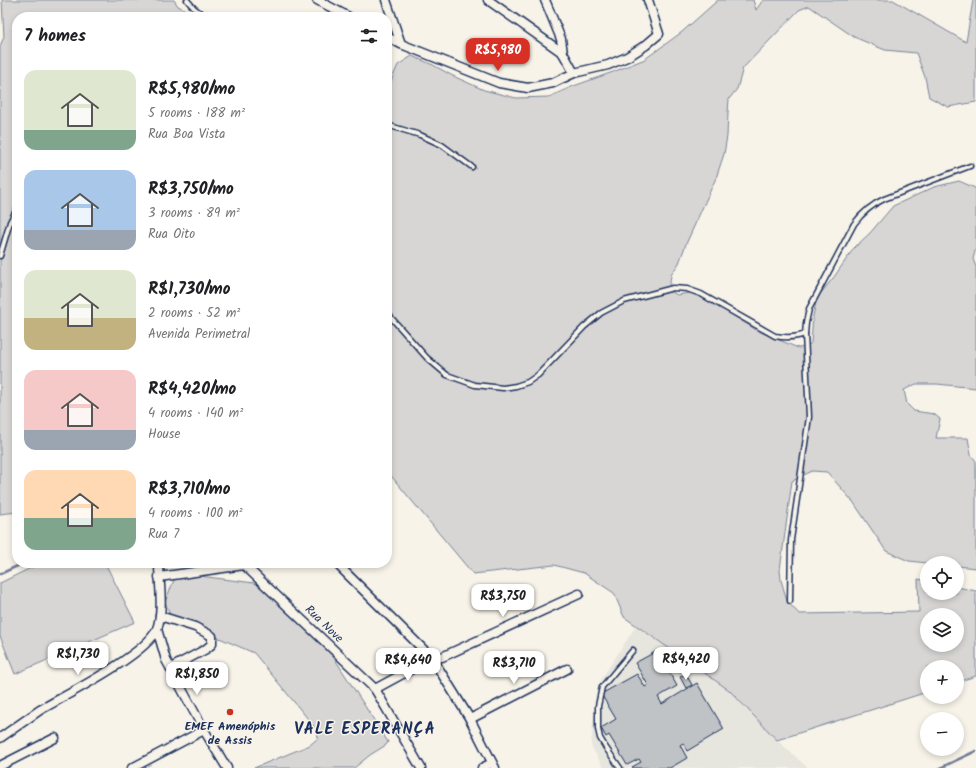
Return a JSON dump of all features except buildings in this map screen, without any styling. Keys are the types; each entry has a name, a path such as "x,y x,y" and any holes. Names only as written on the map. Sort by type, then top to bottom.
{"street":[{"path":"317,0 340,12"},
{"path":"386,0 390,12"},
{"path":"488,0 563,53"},
{"path":"545,0 561,39 563,53 574,73"},
{"path":"392,40 499,83 528,88 553,83 574,73 608,65 627,57 646,45 659,34 648,0"},
{"path":"392,18 401,44"},
{"path":"0,738 40,711 129,657 149,642 157,629 160,616 161,600 159,568"},
{"path":"159,577 217,568"},
{"name":"Rua Nove","path":"247,568 375,689 421,768"},
{"path":"341,568 432,658 470,719 493,765 482,768"},
{"path":"375,689 432,658 442,657 579,594"},
{"path":"160,616 195,627 212,636 212,644 206,649 171,668"},
{"path":"157,629 162,650 171,668 204,730 227,768"},
{"path":"470,719 566,669"},
{"path":"132,768 204,730"},
{"path":"0,766 55,738"}],"lane":[{"path":"187,0 199,12"},
{"path":"392,127 420,135 442,145 472,167"},
{"path":"790,601 791,540 809,418 805,334 809,309 854,224 862,213 872,205 884,199 970,166"},
{"path":"0,256 12,218"},
{"path":"392,319 427,358 447,375 475,385 503,388 528,382 538,375 584,327 601,313 624,301 672,288 687,289 701,294 775,336 786,338 797,337 805,334"},
{"path":"620,768 600,738 598,728 598,706 602,687 633,650"}],"shaded area":[{"path":"2,0 174,0 178,6 189,12 12,12 12,513 0,514 0,46 4,37"},
{"path":"718,0 753,0 756,10 763,0 893,0 966,42 973,0 976,0 976,102 948,107 929,97 925,77 916,53 885,50 854,37 809,6 799,10 743,68 737,89 729,99 727,136 724,154 716,178 679,263 671,275 669,290 677,295 695,292 758,331 798,348 807,347 811,343 813,316 817,298 854,248 870,233 893,206 934,187 959,181 975,188 976,248 973,259 976,267 976,388 937,384 916,384 904,390 907,404 914,411 934,414 940,419 936,438 968,438 971,455 976,461 976,568 964,567 964,556 920,556 920,562 909,561 886,551 854,503 827,472 812,471 792,481 780,570 781,580 787,601 799,614 919,612 918,579 920,579 920,600 964,600 964,588 976,591 976,676 964,680 964,660 920,660 920,694 777,740 729,690 624,617 614,593 584,573 554,565 473,574 392,477 392,78 398,65 412,56 484,90 516,98 549,97 571,87 645,59 682,32"},
{"path":"31,568 108,568 135,622 15,674 0,636 0,583"},
{"path":"184,574 262,584 329,650 388,742 386,745 370,755 354,768 254,768 310,745 318,738 317,730 254,653 171,617 165,602 174,580"},
{"path":"636,626 729,690 777,740 808,768 604,768 591,746 595,697 602,678"}],"waterway":[{"path":"0,574 13,568"},
{"path":"940,768 976,751"}],"place":[{"name":"EMEF Amenóphis de Assis","path":"230,712"}],"district":[{"name":"VALE ESPERANÇA","path":"365,729"}]}
